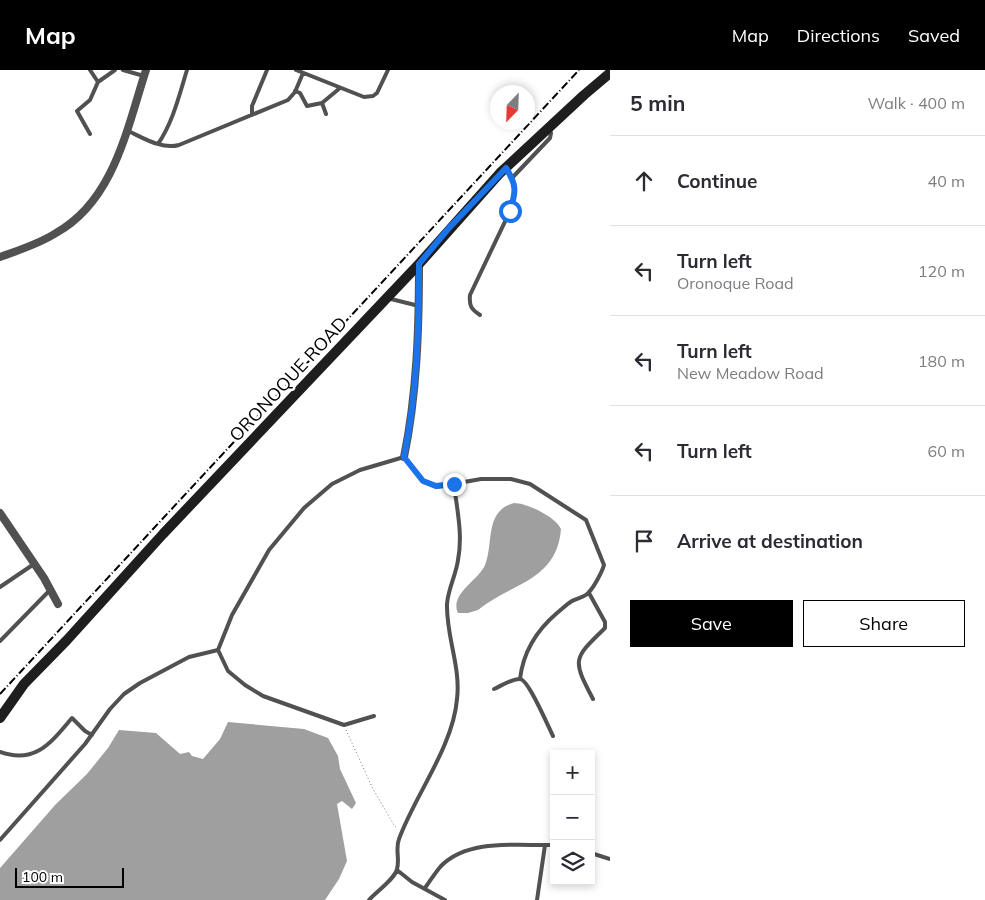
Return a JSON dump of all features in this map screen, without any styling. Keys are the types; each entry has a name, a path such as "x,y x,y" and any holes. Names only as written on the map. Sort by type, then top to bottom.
{"street":[{"path":"0,257 58,233 88,209 106,183 116,163 145,73"},
{"name":"ORONOQUE ROAD","path":"0,718 24,684 67,640 162,534 419,264 448,229 506,168 584,94 610,73"},
{"path":"404,457 410,423 419,306 419,264"},
{"path":"0,513 58,604"}],"lane":[{"path":"90,70 98,82"},
{"path":"90,134 77,111 83,108 90,100 98,82 115,70"},
{"path":"123,70 145,73"},
{"path":"158,144 166,132 174,112 187,70"},
{"path":"252,115 252,106 267,70"},
{"path":"296,70 359,96 374,96 380,89 388,70"},
{"path":"126,130 158,144 168,146 179,145 288,100 295,91 303,73"},
{"path":"295,91 300,93 307,106 322,103 340,88"},
{"path":"322,103 326,114"},
{"path":"512,178 550,138 549,127"},
{"path":"480,316 471,309 469,303 470,295 515,197 516,187 506,168"},
{"path":"387,298 419,306"},
{"path":"374,716 344,725 263,696 228,671 218,650 232,615 268,550 304,508 332,484 360,470 404,457 423,481 436,486 481,479 511,479 530,484 586,520 604,565 589,594 556,613 540,630 532,641 522,665 520,679"},
{"path":"369,900 387,883 397,870 398,842 442,748 458,698 457,673 448,623 447,604 448,593 458,562 460,545 460,528 454,484"},
{"path":"0,587 34,564"},
{"path":"0,641 50,590"},
{"path":"589,594 605,622 605,628 586,646 580,656 578,667 593,699"},
{"path":"0,840 92,735 110,709 124,694 140,683 189,657 218,650"},
{"path":"494,689 520,679 524,680 553,736"},
{"path":"0,752 14,756 27,756 38,752 49,744 72,718 92,735"},
{"path":"537,900 544,845"},
{"path":"425,888 442,866 471,849 488,846 550,845"},
{"path":"595,853 610,858"},
{"path":"397,870 404,877 445,900"}],"path":[{"path":"344,725 373,789 394,825 402,832"}],"shaded area":[{"path":"514,503 526,505 541,512 558,524 561,529 558,546 551,560 530,579 478,610 458,613 456,606 461,593 482,571 485,565 494,520 505,507"},
{"path":"228,722 304,729 328,738 338,756 340,769 356,803 352,809 342,801 337,804 347,861 339,879 325,900 0,900 0,868 56,804 87,774 108,748 119,730 156,733 180,754 189,752 192,756 203,759 220,739"}],"railway":[{"path":"0,694 579,70"}],"route":[{"path":"454,484 436,486 423,481 404,457 410,423 415,370 419,306 419,264 448,229 506,168 516,187 510,211"}]}
